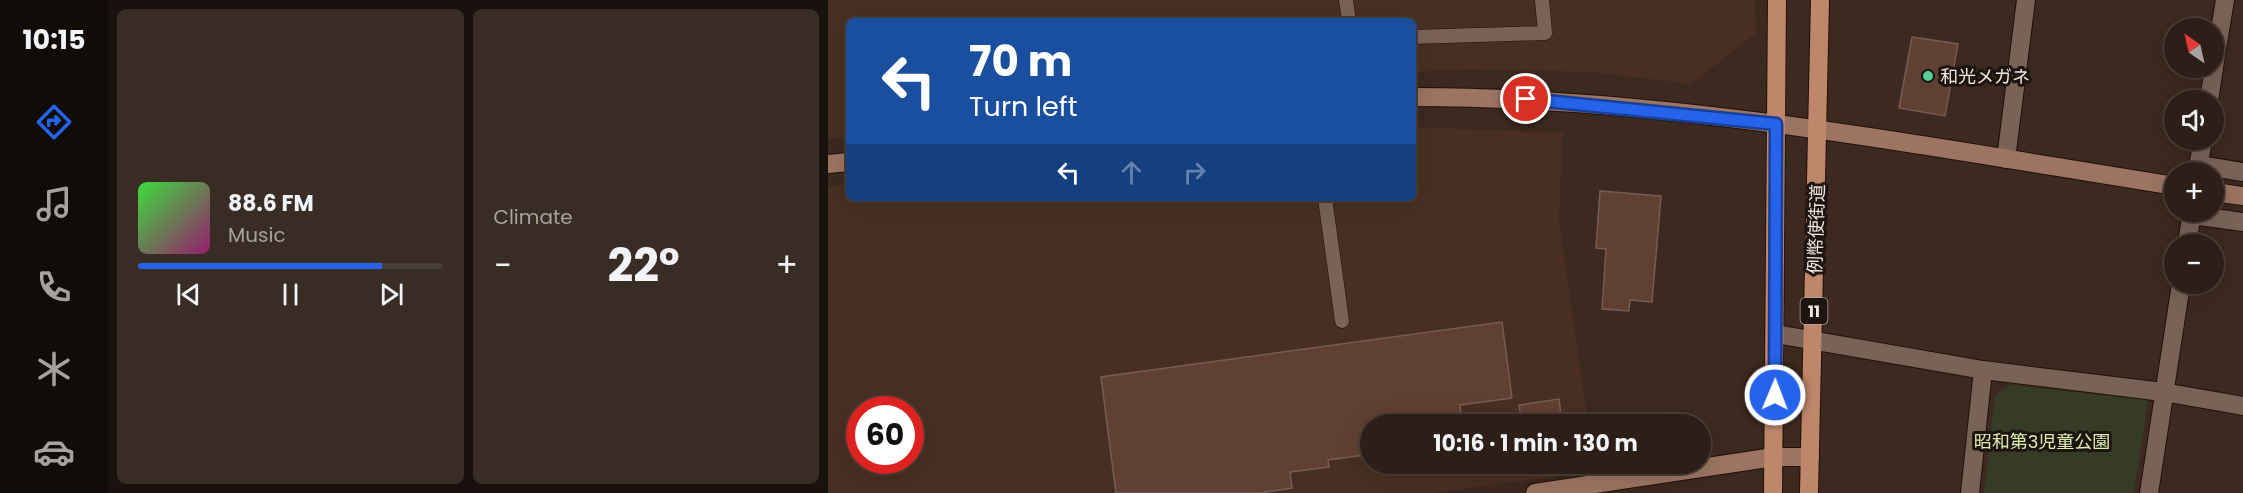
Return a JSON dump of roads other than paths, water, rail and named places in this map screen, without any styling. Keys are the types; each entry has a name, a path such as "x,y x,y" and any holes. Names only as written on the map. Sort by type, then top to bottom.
{"main road":[{"name":"11","path":"1773,493 1777,0"},
{"name":"例幣使街道","path":"1809,493 1819,130 1820,0"}],"street":[{"path":"2006,159 2026,0"},
{"path":"2221,18 2224,0"},
{"path":"1416,97 1504,97 1776,124 2164,184"},
{"path":"828,164 846,162"},
{"path":"2224,170 2243,171"},
{"path":"2224,193 2243,196"},
{"path":"2224,219 2243,222"},
{"path":"2149,493 2179,294"},
{"path":"1776,334 1983,370 2163,392 2243,406"},
{"path":"1970,493 1983,370"},
{"path":"1535,493 1774,457 1810,457"}],"lane":[{"path":"1346,0 1349,18"},
{"path":"1416,37 1545,33 1542,0"},
{"path":"1325,201 1342,321"}],"place":[{"name":"和光メガネ","path":"1928,76"}],"park label":[{"name":"昭和第3児童公園","path":"2042,441"}]}
